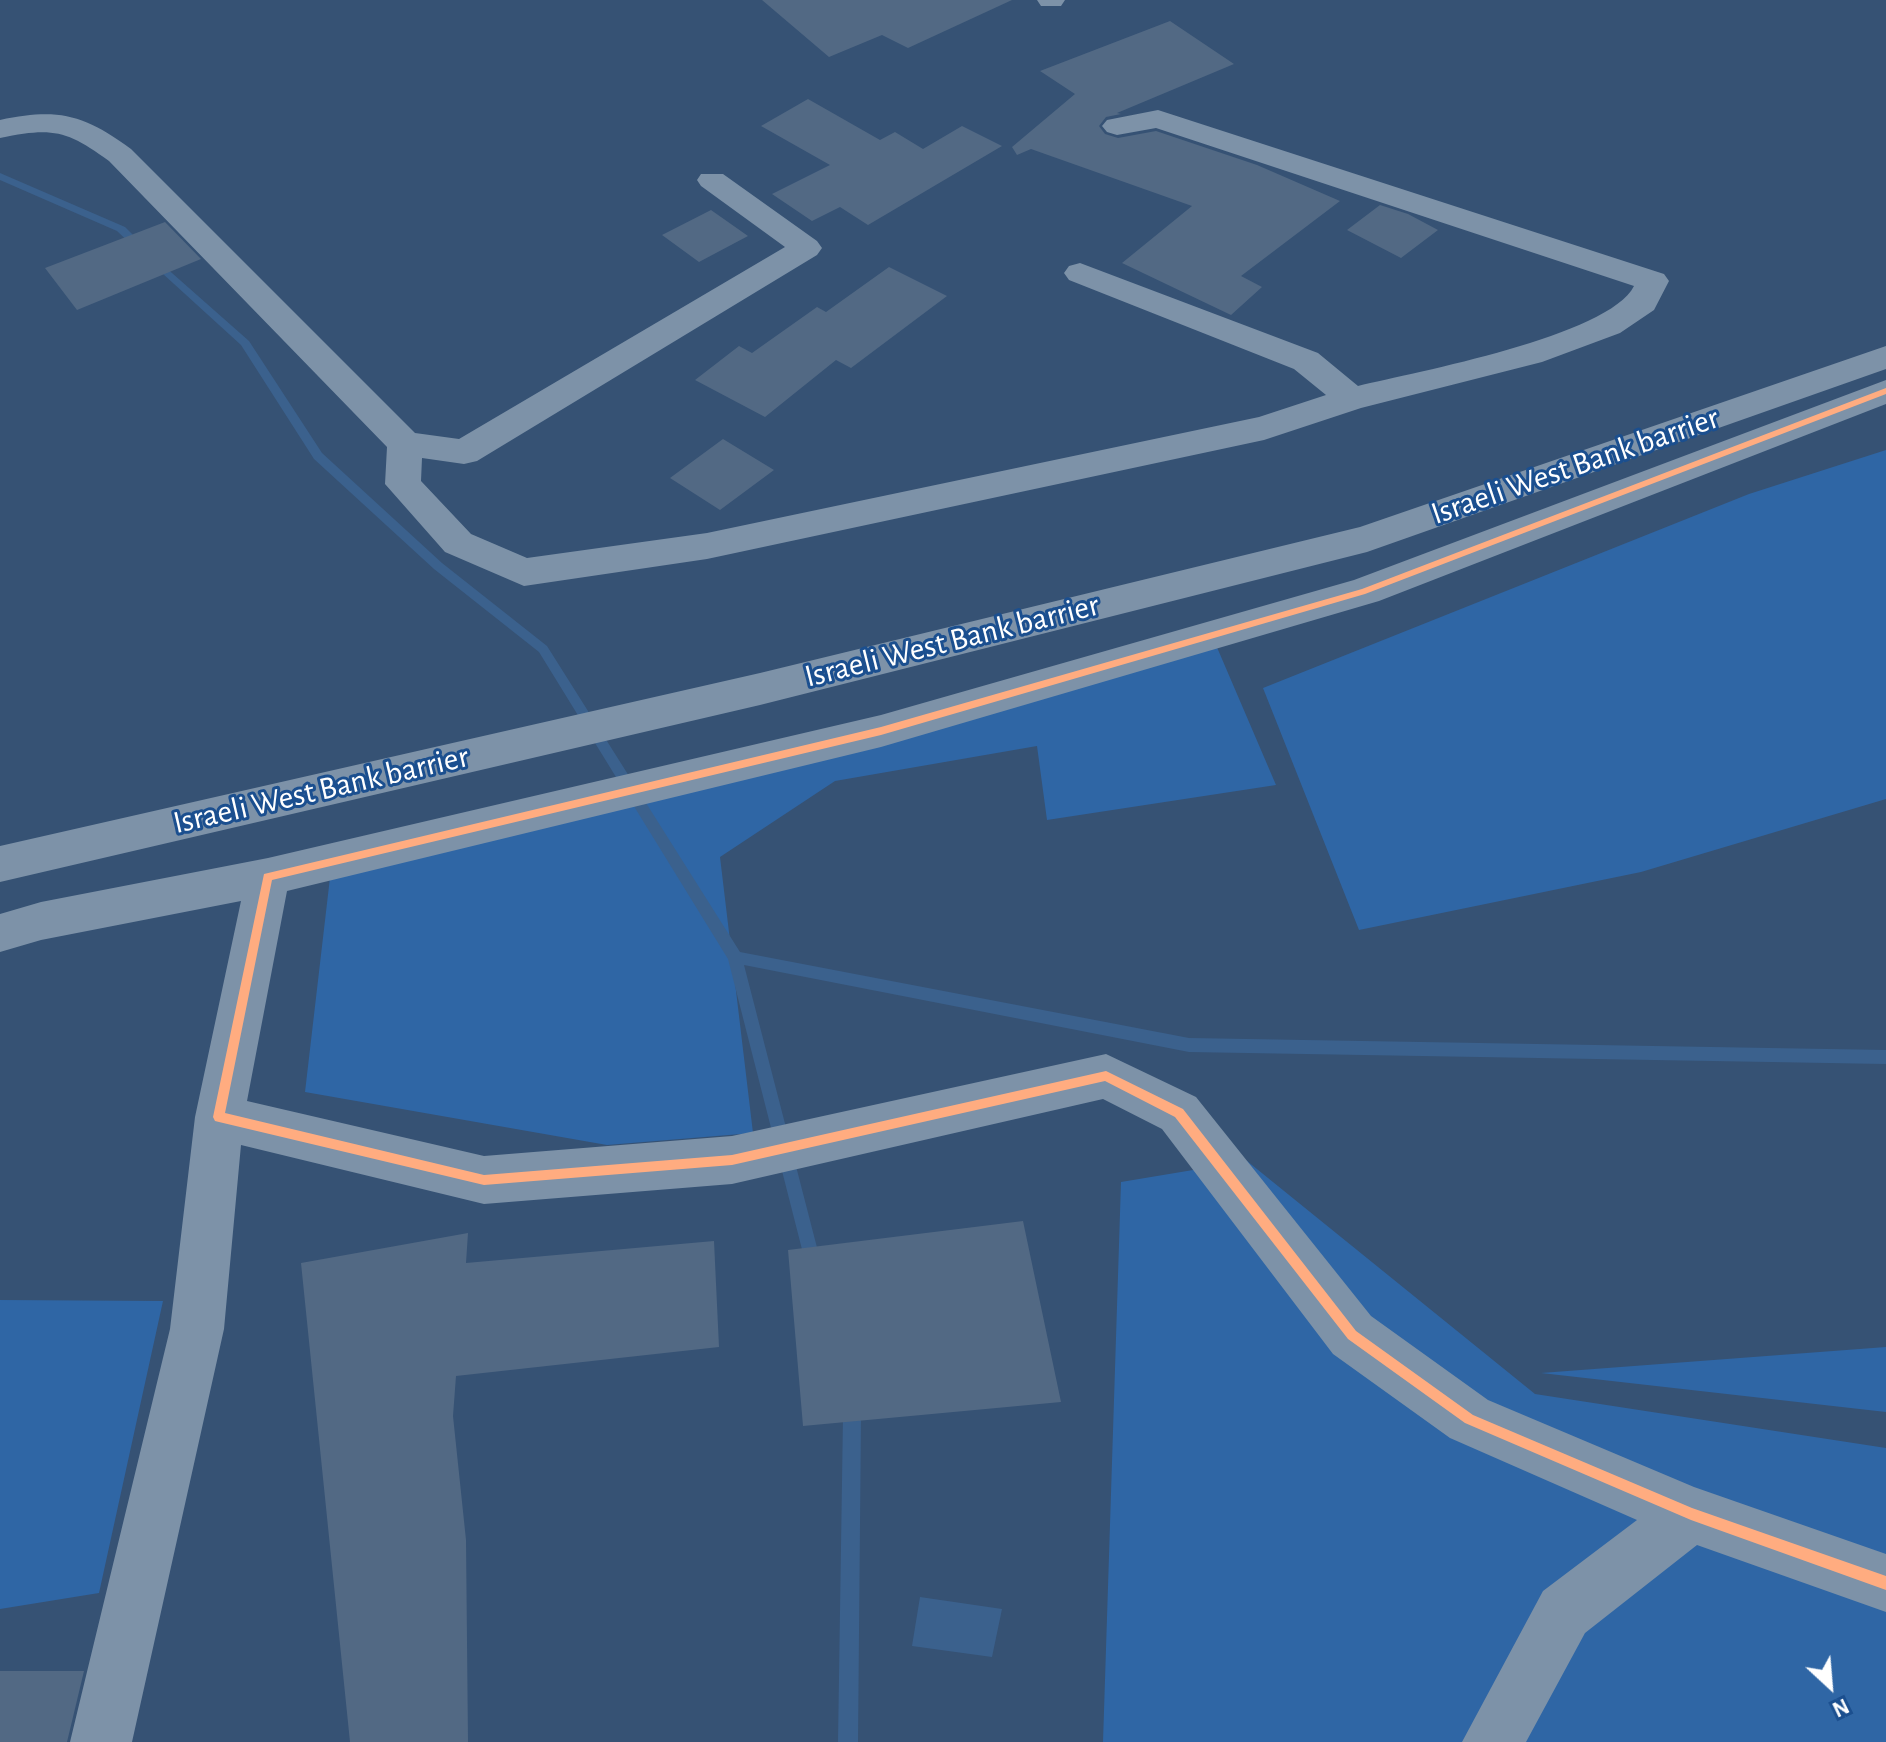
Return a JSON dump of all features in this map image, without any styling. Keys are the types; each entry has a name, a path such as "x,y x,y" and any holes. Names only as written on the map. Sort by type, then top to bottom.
{"street":[{"path":"405,444 403,484 421,504 458,543 524,572 738,539 1264,428 1352,399 1530,354 1608,326 1642,303 1653,281 1158,119 1117,126"},
{"path":"0,129 64,120 85,129 120,155 405,444 464,452 806,248 712,180"},
{"path":"1080,273 1306,361 1352,399"},
{"name":"Israeli West Bank barrier","path":"0,864 760,689 1367,539 1886,357"},
{"path":"0,933 41,921 268,877 881,731 1351,595 1584,510 1886,391"},
{"path":"101,1742 197,1329 219,1117 268,877"},
{"path":"219,1117 484,1180 732,1160 1106,1076 1179,1113 1352,1335 1469,1419 1691,1514 1886,1583"},
{"path":"1493,1742 1564,1612 1691,1514"}],"shaded area":[{"path":"1886,450 1886,799 1641,872 1359,930 1263,688 1749,494"},
{"path":"1216,645 1276,785 1047,820 1037,746 835,781 720,857 753,1133 607,1145 305,1092 331,869"},
{"path":"1247,1161 1535,1394 1886,1448 1886,1742 1103,1742 1121,1182"},
{"path":"0,1300 163,1301 99,1593 0,1609"},
{"path":"1886,1347 1886,1412 1541,1373"},
{"path":"920,1597 1002,1609 992,1657 912,1646"}],"building":[{"path":"762,0 1012,0 908,48 882,35 829,57"},
{"path":"1170,21 1234,64 1117,113 1121,114 1106,117 1099,126 1105,134 1118,138 1156,131 1257,165 1340,201 1241,276 1262,287 1231,315 1122,263 1192,206 1031,149 1017,155 1012,147 1075,94 1040,71"},
{"path":"808,99 880,140 895,132 923,149 962,126 1002,146 868,225 840,207 812,221 772,194 830,165 761,126"},
{"path":"1380,205 1408,214 1438,230 1401,258 1347,230"},
{"path":"711,210 748,236 699,262 662,235"},
{"path":"165,222 201,259 77,310 45,268"},
{"path":"889,267 947,296 851,368 836,360 765,417 695,380 739,346 752,353 817,307 826,312"},
{"path":"723,439 774,470 720,510 670,478"},
{"path":"1023,1221 1061,1402 803,1426 788,1250"},
{"path":"468,1233 466,1263 714,1241 719,1347 456,1376 453,1416 466,1540 468,1742 350,1742 301,1263"},
{"path":"0,1671 84,1671 67,1742 0,1742"}],"waterway":[{"path":"0,176 121,229 140,247"},
{"path":"155,261 245,343 318,456 438,566 543,649 735,957"},
{"path":"735,957 1189,1045 1886,1057"},
{"path":"735,957 813,1263"},
{"path":"848,1742 852,1416 849,1403"}],"cycle path":[{"path":"1886,391 1365,591 881,731 268,877 219,1117 484,1180 732,1160 1106,1076 1179,1113 1352,1335 1469,1419 1691,1514 1886,1583"}]}
